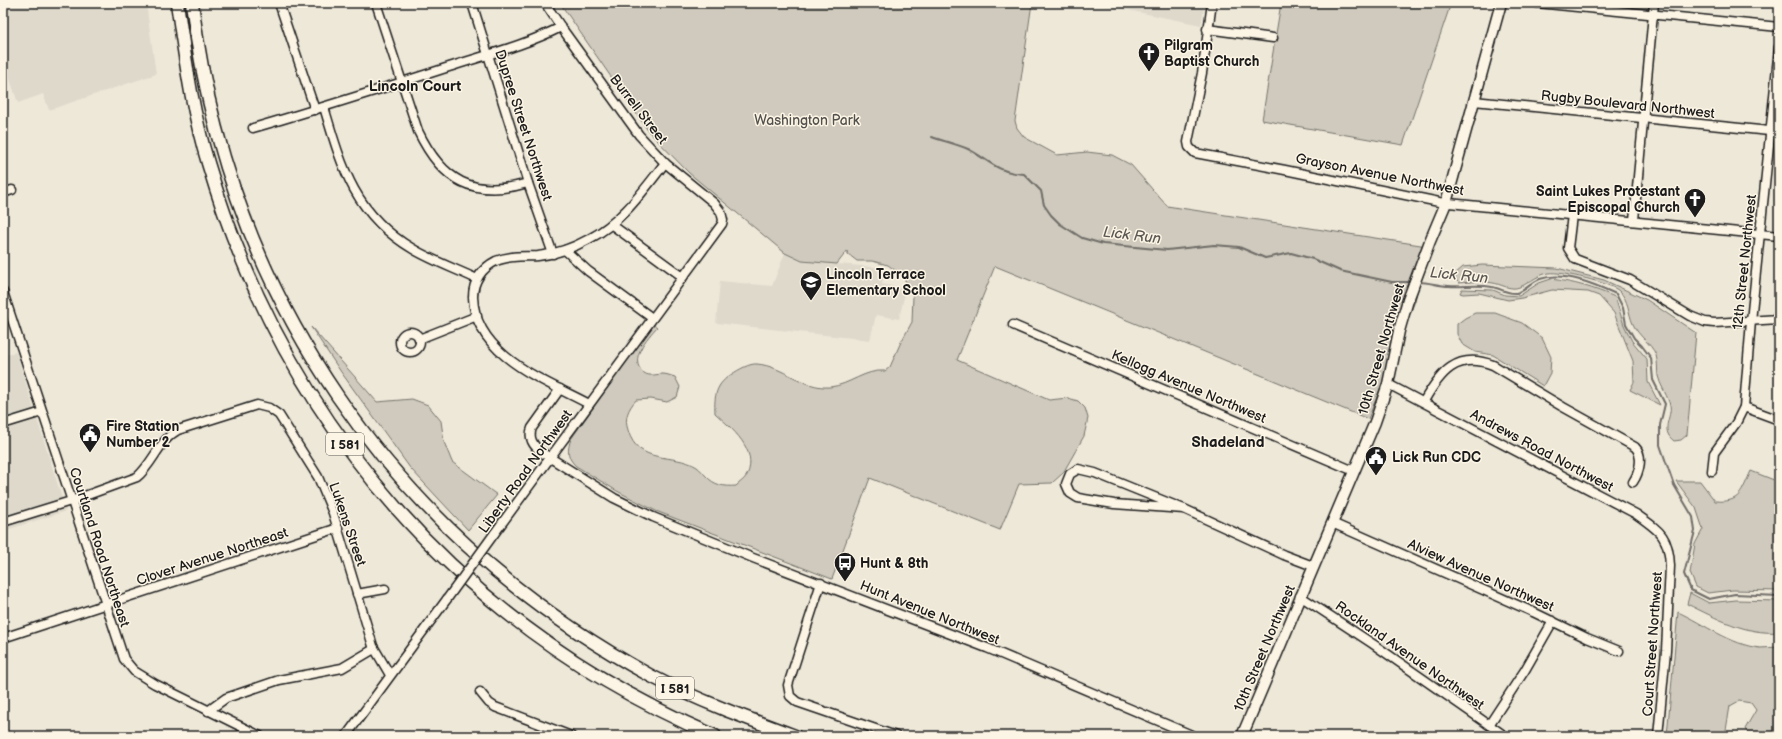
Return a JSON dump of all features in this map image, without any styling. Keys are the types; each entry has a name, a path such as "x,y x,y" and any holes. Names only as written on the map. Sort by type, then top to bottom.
{"highway":[{"name":"I 581","path":"177,3 191,93 207,160 225,217 241,257 259,298 294,364 322,410 372,482 440,556 471,584 521,625 611,685 673,718 715,736"},
{"name":"I 581","path":"192,3 209,102 223,157 244,216 274,286 298,333 329,384 364,435 427,506 463,542 502,576 564,623 619,657 676,688 747,718 795,736"}],"main road":[{"name":"10th Street Northwest","path":"1242,736 1375,422 1388,384 1399,331 1408,300 1446,203 1501,3"}],"street":[{"path":"279,3 315,110"},
{"path":"376,3 418,131 430,155 448,173 469,185 485,188 503,188 528,182"},
{"name":"Dupree Street Northwest","path":"472,3 528,182 553,254"},
{"name":"Burrell Street","path":"546,3 561,27 639,135 665,163 714,204 721,212 723,220"},
{"name":"Grayson Avenue Northwest","path":"1212,3 1207,29 1207,43 1188,144 1194,153 1446,203 1634,220 1779,236"},
{"path":"1537,3 1779,27"},
{"path":"1634,220 1644,118 1643,105 1654,3"},
{"path":"253,128 315,110 488,54 548,34 561,27"},
{"path":"1207,29 1273,38"},
{"name":"12th Street Northwest","path":"1712,471 1714,453 1736,423 1744,407 1760,234 1775,132 1779,47"},
{"name":"Rugby Boulevard Northwest","path":"1474,100 1775,132"},
{"path":"324,107 346,174 353,189 376,220 388,231 412,248 477,279"},
{"path":"589,404 518,367 501,354 486,334 477,316 473,294 477,279 486,267 502,258 553,254 590,239 612,225 632,204 665,163"},
{"path":"3,193 12,190"},
{"path":"1572,215 1568,248 1575,259 1630,280 1690,316 1705,322 1714,323 1779,319"},
{"name":"Liberty Road Northwest","path":"346,736 722,224 723,220"},
{"path":"612,225 682,277"},
{"path":"565,250 588,271 652,318"},
{"name":"Courtland Road Northeast","path":"3,292 122,655 128,666 155,684 260,736"},
{"path":"419,339 477,316"},
{"name":"Kellogg Avenue Northwest","path":"1013,325 1354,471"},
{"path":"1424,402 1435,382 1449,368 1470,361 1483,361 1493,365 1558,405 1635,447 1639,453 1639,470 1633,482"},
{"name":"Andrews Road Northwest","path":"1388,384 1636,514 1664,537 1670,553"},
{"name":"Hunt Avenue Northwest","path":"560,389 534,424 530,433 532,442 536,448 550,458 614,498 753,558 987,648 1194,736"},
{"name":"Lukens Street","path":"71,501 137,477 143,472 167,437 178,430 257,405 267,407 279,415 309,461 325,492 338,528 374,649 390,675"},
{"path":"1744,407 1779,420"},
{"path":"3,424 42,412"},
{"path":"1184,509 1114,504 1078,498 1067,489 1067,479 1074,470 1084,469 1184,509 1284,555 1314,566"},
{"path":"3,522 71,501"},
{"name":"Alview Avenue Northwest","path":"1332,523 1619,651"},
{"name":"Clover Avenue Northeast","path":"3,638 338,528"},
{"name":"Court Street Northwest","path":"1658,736 1666,651 1670,553"},
{"path":"821,583 788,685 788,692 794,700 827,713 896,736"},
{"path":"357,594 385,589"},
{"name":"Rockland Avenue Northwest","path":"1300,596 1373,644 1505,736"},
{"path":"1489,725 1553,621"},
{"path":"208,711 226,698 279,680 342,668 374,649"},
{"path":"480,692 489,703 495,706 571,736"}],"shaded area":[{"path":"3,3 146,3 156,74 49,110 43,94 18,103 7,70 3,72"},
{"path":"1094,3 1205,3 1201,25"},
{"name":"Lincoln Terrace Elementary School","path":"785,253 802,261 885,268 882,284 906,289 899,319 876,315 870,340 716,323 720,281 772,286"},
{"path":"16,352 66,511 3,531 3,356"}],"green space":[{"name":"Washington Park","path":"560,3 1032,3 1015,121 1017,128 1024,137 1057,155 1087,152 1112,155 1131,165 1167,206 1427,246 1415,301 1368,419 995,266 957,360 1049,400 1068,398 1078,401 1085,408 1088,418 1084,436 1063,473 1052,483 1019,484 1000,530 870,478 832,579 656,511 617,491 576,466 569,457 569,447 571,439 653,324 657,327 644,343 638,355 639,368 644,373 649,375 664,374 675,377 680,387 677,397 667,402 651,399 636,400 629,410 626,422 633,441 640,449 648,454 688,463 697,467 709,479 716,483 723,486 736,486 747,475 750,466 749,457 742,440 715,413 717,390 722,382 737,371 754,364 776,369 811,385 820,387 837,386 871,372 885,371 890,367 912,322 913,296 903,276 888,265 872,261 857,261 848,254 847,251 837,264 802,261 785,253 689,173 649,132"},
{"path":"1281,3 1451,3 1403,145 1262,120"},
{"path":"1482,265 1557,268 1604,280 1647,300 1696,333 1687,435 1681,440 1674,441 1667,432 1670,407 1658,376 1656,355 1635,328 1631,320 1627,302 1619,291 1596,281 1555,273 1544,274 1516,288 1510,288 1489,282 1459,283 1455,279 1455,274 1463,267"},
{"path":"1551,279 1584,286 1615,297 1624,325 1632,341 1647,359 1648,382 1660,405 1630,390 1634,382 1633,361 1614,313 1599,296 1588,292 1552,290 1508,300 1479,293 1460,293 1462,289 1493,290 1505,295 1519,296 1539,283"},
{"path":"1475,313 1495,313 1522,323 1542,338 1551,357 1550,373 1543,386 1493,355 1475,352 1462,344 1457,334 1457,324"},
{"path":"311,327 377,402 412,399 428,405 441,421 444,442 452,462 497,495 468,530 410,468 341,372"},
{"path":"1751,471 1779,482 1779,591 1733,590 1708,593 1696,587 1690,573 1695,544 1703,529 1696,508 1676,481 1700,481 1715,501 1724,501 1735,498 1739,495"},
{"path":"1690,593 1709,603 1736,600 1779,601 1779,632 1755,631 1720,620 1687,604"},
{"path":"1678,612 1739,643 1760,648 1779,647 1779,736 1750,736 1745,729 1756,710 1751,703 1739,701 1730,706 1725,736 1667,736"}],"waterway":[{"name":"Lick Run","path":"932,137 968,149 1000,169 1024,174 1041,191 1044,205 1051,215 1060,224 1082,238 1103,244 1167,250 1214,245 1239,247 1265,258 1291,253 1313,259 1340,271 1392,282 1410,282"},
{"name":"Lick Run","path":"1419,282 1445,286 1487,286 1510,293 1516,293 1522,291 1540,279 1559,277 1579,280 1616,294 1623,308 1626,324 1634,338 1651,358 1653,380 1665,404 1660,425 1660,445 1674,485 1693,517 1695,531 1684,574 1691,590 1709,599 1735,594 1779,596"}],"place":[{"name":"Pilgram Baptist Church","path":"1149,72"},
{"name":"Saint Lukes Protestant Episcopal Church","path":"1695,218"},
{"name":"Lincoln Terrace Elementary School","path":"811,302"},
{"name":"Fire Station Number 2","path":"90,454"},
{"name":"Lick Run CDC","path":"1376,476"},
{"name":"Hunt & 8th","path":"845,582"}],"district":[{"name":"Lincoln Court","path":"415,86"},
{"name":"Shadeland","path":"1228,442"}]}
